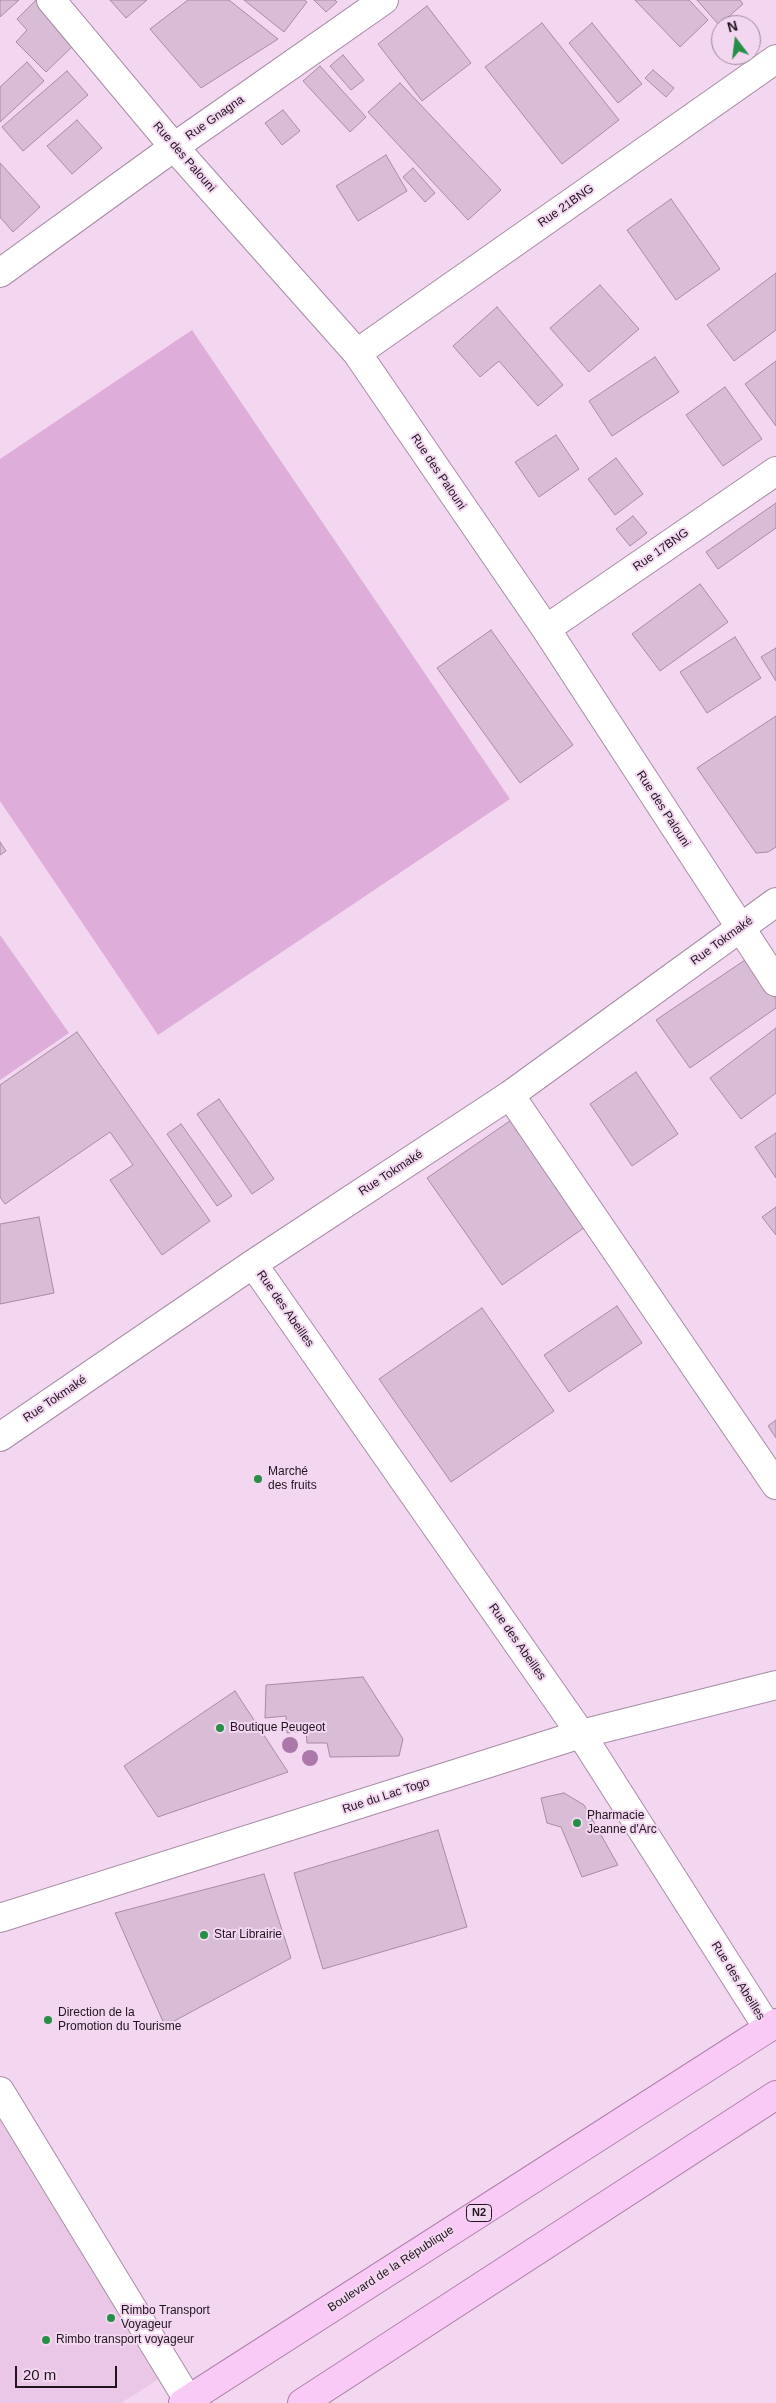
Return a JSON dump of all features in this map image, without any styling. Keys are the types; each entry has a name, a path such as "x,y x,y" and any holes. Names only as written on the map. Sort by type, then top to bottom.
{"highway":[{"name":"Boulevard de la République","path":"187,2402 772,2025"},
{"path":"302,2403 776,2095"}],"street":[{"name":"Rue des Palouni","path":"51,0 174,147 356,353 546,629 776,982"},
{"name":"Rue Gnagna","path":"0,273 174,147 384,0"},
{"name":"Rue 21BNG","path":"356,353 776,59"},
{"name":"Rue 17BNG","path":"546,629 776,471"},
{"name":"Rue Tokmaké","path":"0,1437 253,1264 510,1095 776,902"},
{"path":"510,1095 776,1485"},
{"name":"Rue des Abeilles","path":"253,1264 581,1734 772,2025"},
{"name":"Rue du Lac Togo","path":"0,1918 581,1734 776,1685"},
{"path":"0,2091 187,2402"}],"shaded area":[{"path":"192,330 510,799 158,1035 0,801 0,459"},
{"path":"0,935 69,1033 0,1080"},
{"path":"0,2097 173,2370 121,2403 0,2403"}],"building":[{"path":"0,0 19,0 0,17"},
{"path":"36,0 39,0 78,41 46,72 16,42 27,30 17,19"},
{"path":"110,0 147,0 126,18"},
{"path":"188,0 229,0 278,39 201,88 150,29"},
{"path":"244,0 304,0 307,2 284,32"},
{"path":"314,0 335,0 337,2 326,12"},
{"path":"635,0 689,0 708,20 680,47"},
{"path":"697,0 740,0 743,4 730,15 711,16"},
{"path":"427,6 471,63 422,101 378,44"},
{"path":"542,23 619,120 562,164 485,67"},
{"path":"592,23 642,84 618,103 569,43"},
{"path":"343,55 364,80 351,90 330,66"},
{"path":"27,62 44,81 0,122 0,87"},
{"path":"320,66 366,117 350,132 303,81"},
{"path":"653,70 674,88 666,97 645,78"},
{"path":"67,71 88,95 23,151 2,127"},
{"path":"400,83 501,190 468,220 368,112"},
{"path":"283,110 300,131 282,145 265,123"},
{"path":"77,120 102,148 72,174 47,146"},
{"path":"386,155 407,191 358,221 336,186"},
{"path":"0,163 40,207 13,232 0,217"},
{"path":"413,168 435,193 425,202 403,177"},
{"path":"671,199 720,269 676,300 627,230"},
{"path":"776,273 776,330 734,361 707,325"},
{"path":"600,285 639,329 589,372 550,328"},
{"path":"497,307 563,385 538,406 499,361 480,377 453,346"},
{"path":"655,357 679,392 612,436 589,401"},
{"path":"776,361 776,426 745,384"},
{"path":"725,387 762,439 723,466 686,415"},
{"path":"556,435 579,469 539,497 515,462"},
{"path":"616,458 643,494 615,515 588,479"},
{"path":"776,503 776,528 718,569 706,552"},
{"path":"633,516 647,533 630,546 616,529"},
{"path":"700,584 728,622 660,671 632,634"},
{"path":"491,630 573,745 520,783 437,668"},
{"path":"735,637 761,678 707,713 680,672"},
{"path":"776,648 776,681 761,657"},
{"path":"776,716 776,847 768,852 756,853 697,768"},
{"path":"0,842 6,851 0,855"},
{"path":"748,958 776,999 776,1008 690,1068 656,1020"},
{"path":"776,1028 776,1093 741,1119 710,1078"},
{"path":"77,1032 210,1221 162,1255 110,1180 133,1165 110,1132 5,1204 0,1197 0,1085"},
{"path":"636,1072 678,1134 632,1166 590,1104"},
{"path":"219,1099 274,1179 252,1194 197,1114"},
{"path":"517,1116 591,1223 502,1285 427,1178"},
{"path":"181,1124 232,1196 217,1206 167,1134"},
{"path":"776,1133 776,1178 755,1147"},
{"path":"776,1207 776,1235 762,1217"},
{"path":"39,1217 54,1293 0,1304 0,1224"},
{"path":"617,1306 642,1343 569,1392 544,1355"},
{"path":"482,1308 554,1411 451,1482 379,1379"},
{"path":"776,1420 776,1438 768,1426"},
{"path":"363,1677 403,1739 399,1756 330,1757 327,1743 307,1743 306,1731 287,1733 286,1716 265,1718 266,1685"},
{"name":"Boutique Peugeot","path":"235,1691 288,1772 158,1817 124,1766"},
{"path":"564,1793 584,1805 618,1865 582,1877 561,1827 547,1823 541,1798"},
{"path":"438,1830 467,1927 323,1969 294,1873"},
{"name":"Star Librairie","path":"264,1874 291,1958 165,2026 115,1913"}],"place":[{"name":"Marché des fruits","path":"258,1479"},
{"name":"Boutique Peugeot","path":"220,1728"},
{"name":"Pharmacie Jeanne d'Arc","path":"577,1823"},
{"name":"Star Librairie","path":"204,1935"},
{"name":"Direction de la Promotion du Tourisme","path":"48,2020"},
{"name":"Rimbo Transport Voyageur","path":"111,2318"},
{"name":"Rimbo transport voyageur","path":"46,2340"}]}
